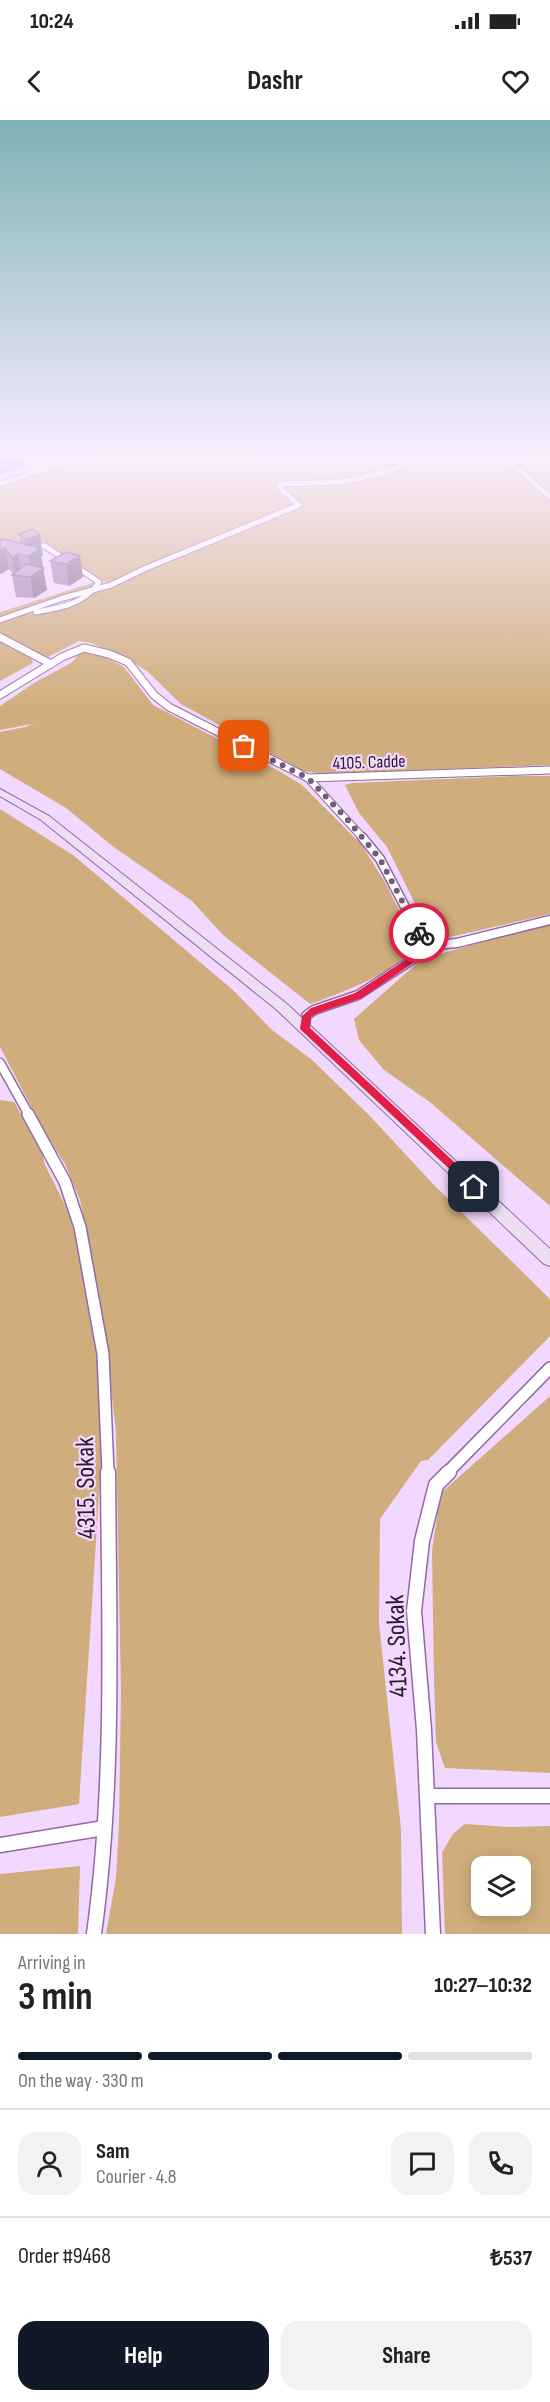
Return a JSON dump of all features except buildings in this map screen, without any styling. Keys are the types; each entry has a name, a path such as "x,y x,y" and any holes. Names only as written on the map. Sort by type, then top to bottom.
{"street":[{"path":"0,620 72,604 93,590 111,585 214,541"},
{"path":"27,547 45,546 94,577 99,582 93,590"},
{"path":"0,637 51,664"},
{"name":"4105. Cadde","path":"51,664 84,648 109,654 128,662 154,695 169,707 308,778 550,770"},
{"path":"0,695 51,664"},
{"path":"308,778 347,819 380,859 427,949"},
{"path":"0,792 45,818 282,1007 550,1259"},
{"path":"305,1029 306,1016 314,1010 358,995 399,971 427,949 550,920"},
{"name":"4315. Sokak","path":"0,1063 5,1085 65,1182 80,1227 103,1354 108,1456 108,1720 101,1882 94,1934"},
{"name":"4134. Sokak","path":"433,1934 428,1796 414,1611 422,1541 436,1485 550,1368"},
{"path":"428,1796 550,1796"},
{"path":"0,1845 104,1828"}],"shaded area":[{"path":"0,541 211,541 112,583 99,580 44,544 0,553"},
{"path":"219,541 550,541 550,765 323,774 303,771 181,704 147,671 126,658 91,643 79,641 48,657 0,633 0,621 25,614 44,612"},
{"path":"95,582 91,588 0,619 0,612"},
{"path":"0,640 32,659 33,663 0,681"},
{"path":"85,652 101,655 124,667 153,705 302,785 361,844 385,882 416,944 408,954 384,972 310,1004 223,935 192,901 115,848 66,808 0,769 0,732 25,727 53,716 32,724 0,730 0,706"},
{"path":"550,776 550,914 437,940 432,938 387,847 359,813 345,785"},
{"path":"0,809 73,855 233,990 272,1030 311,1059 550,1299 550,1336 428,1460 421,1461 380,1519 379,1623 401,1829 402,1934 106,1934 116,1878 119,1825 121,1691 116,1431 102,1315 80,1200 65,1164 44,1131 0,1047"},
{"path":"550,923 550,1206 431,1103 384,1070 359,1040 354,1019 422,959"},
{"path":"0,1100 14,1102 41,1149 45,1165 66,1207 83,1258 98,1353 102,1449 79,1804 0,1817"},
{"path":"550,1396 550,1773 445,1768 436,1742 432,1550 441,1493"},
{"path":"465,1824 509,1827 550,1826 550,1934 445,1934 442,1852 453,1834"},
{"path":"80,1866 78,1934 0,1934 0,1874"}],"way so far":[{"path":"244,746 308,778 347,819 380,859 419,933"}],"route":[{"path":"419,933 427,949 399,971 358,995 314,1010 306,1016 305,1029 474,1187"}]}
